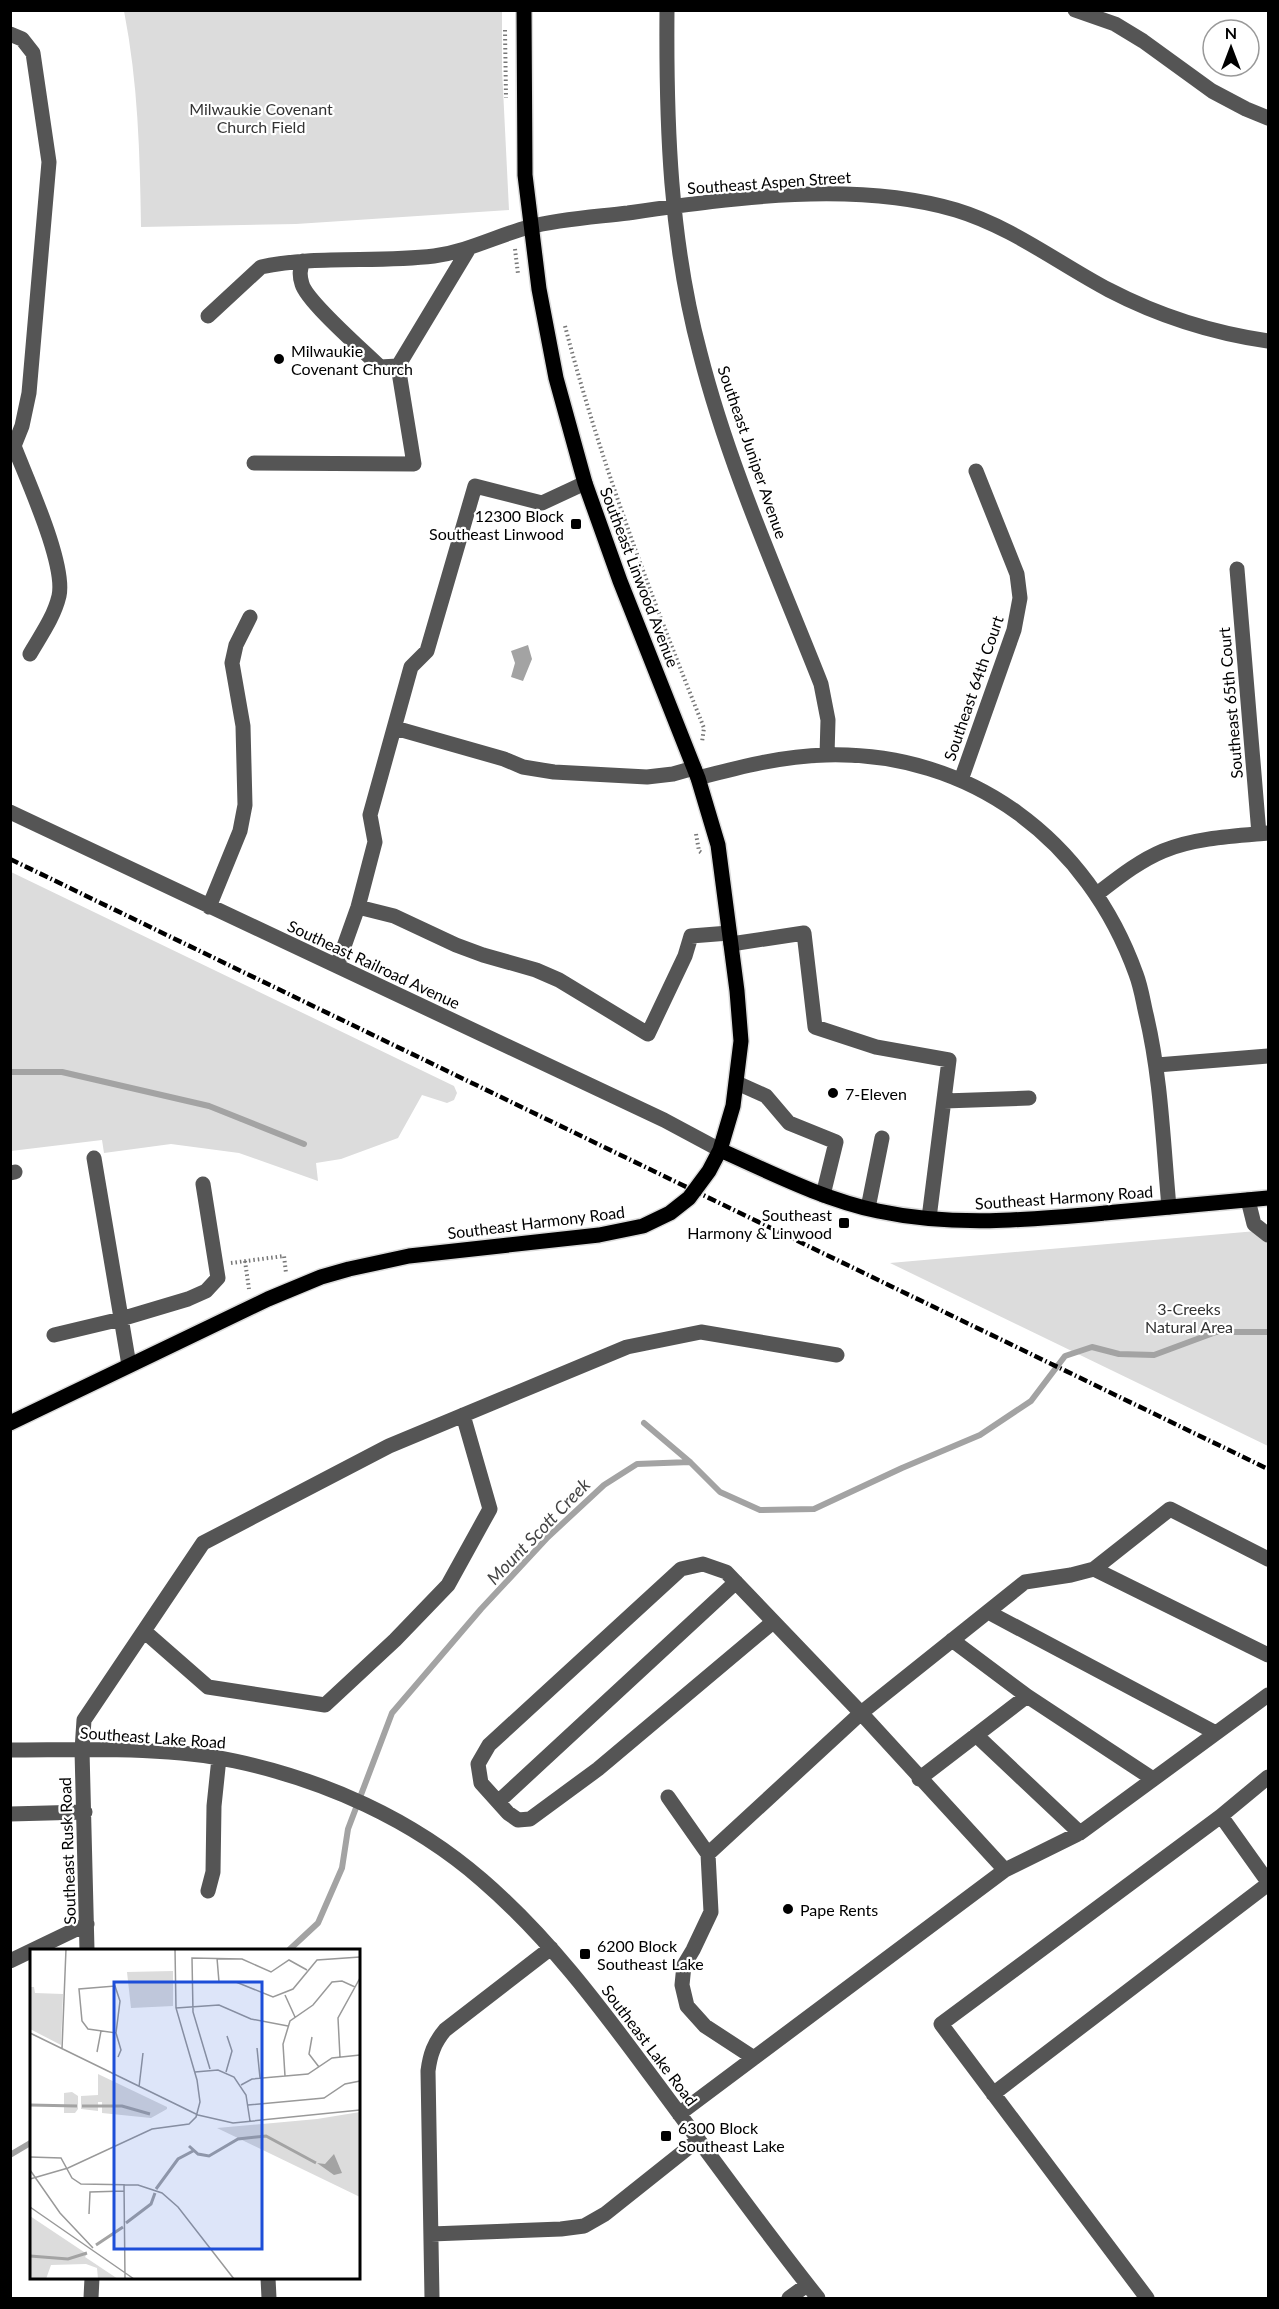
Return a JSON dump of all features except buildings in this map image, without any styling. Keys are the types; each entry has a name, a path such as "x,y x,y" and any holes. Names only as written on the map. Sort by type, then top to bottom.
{"main road":[{"name":"Southeast Linwood Avenue","path":"524,10 524,137 531,226 550,349 563,406 585,483 620,581 696,773 718,845 740,1024 737,1083 731,1120 720,1150"},
{"name":"Southeast Harmony Road","path":"10,1423 268,1299 321,1277 409,1256 599,1235 643,1226 670,1213 689,1198 709,1171 720,1150 823,1195 868,1208 929,1218 977,1222 1026,1220 1269,1198"}],"street":[{"name":"Southeast Juniper Avenue","path":"667,10 666,86 674,207 684,278 699,352 739,478 821,684 828,720 828,754"},
{"path":"1075,10 1116,24 1212,91 1245,109 1269,118"},
{"path":"10,34 22,39 33,53 49,162 29,393 22,426 12,447 57,558 59,594 51,618 30,654"},
{"name":"Southeast Aspen Street","path":"208,316 261,267 303,261 433,256 468,250 531,226 674,207 800,194 849,193 901,198 956,210 998,226 1038,246 1079,273 1143,306 1220,332 1269,341"},
{"path":"254,463 414,464 398,366 468,250"},
{"path":"303,261 300,272 302,286 311,300 380,367 398,366"},
{"name":"Southeast 64th Court","path":"961,780 1014,630 1020,598 1017,574 976,471"},
{"path":"337,966 358,907 375,842 370,814 411,667 427,651 475,486 542,503 585,483"},
{"name":"Southeast 65th Court","path":"1238,569 1264,834"},
{"path":"209,906 240,831 245,805 243,726 232,663 236,645 250,617"},
{"path":"395,728 504,759 523,767 554,772 646,777 696,773 828,754 897,760 961,780 1004,801 1067,857 1097,894 1119,934 1137,976 1157,1065 1169,1207"},
{"name":"Southeast Railroad Avenue","path":"10,813 653,1115 720,1150"},
{"path":"1097,894 1140,863 1164,850 1190,843 1264,834"},
{"path":"358,907 394,916 456,945 536,970 559,980 648,1034 691,936 730,939 804,933 815,1027 876,1047 949,1060 929,1218"},
{"path":"1157,1065 1269,1056"},
{"path":"737,1083 766,1096 789,1123 836,1142 823,1195"},
{"path":"944,1101 1029,1098"},
{"path":"868,1208 882,1138"},
{"path":"94,1158 129,1365"},
{"path":"54,1335 121,1319 188,1299 206,1291 218,1278 204,1184"},
{"path":"1248,1200 1254,1224 1269,1235"},
{"name":"Southeast Rusk Road","path":"87,1949 82,1750 84,1720 204,1543 389,1446 627,1347 701,1332 837,1355"},
{"path":"144,1631 208,1687 325,1705 395,1641 448,1585 490,1509 463,1415"},
{"path":"708,1854 861,1713 1025,1582 1094,1569 1170,1509 1269,1559"},
{"path":"773,1622 598,1769 530,1819 518,1820 508,1813 481,1783 478,1764 489,1744 681,1569 703,1564 726,1572 736,1582 861,1713 919,1779 1005,1870"},
{"path":"1094,1569 1269,1655"},
{"path":"498,1802 736,1582"},
{"path":"988,1612 1216,1733"},
{"path":"952,1641 1027,1696 1154,1779"},
{"path":"679,2114 1005,1870 1080,1833 1269,1695"},
{"path":"919,1779 1027,1696"},
{"path":"976,1735 1080,1833"},
{"name":"Southeast Lake Road","path":"10,1750 173,1753 219,1758 266,1768 328,1788 414,1831 480,1878 524,1918 551,1948 599,2007 818,2298"},
{"path":"208,1891 213,1872 214,1806 219,1758"},
{"path":"1146,2298 941,2024 1221,1816 1269,1777"},
{"path":"668,1797 708,1854 711,1912 684,1965 682,1985 687,2006 705,2026 754,2058"},
{"path":"10,1814 85,1812"},
{"path":"993,2094 1269,1883 1221,1816"},
{"path":"35,1949 87,1924"},
{"path":"432,2298 428,2071 430,2057 437,2040 446,2030 551,1948"},
{"path":"10,1961 30,1951"},
{"path":"431,2234 584,2226 604,2214 698,2140"},
{"path":"91,2298 92,2279"},
{"path":"268,2279 269,2298"},
{"path":"789,2298 807,2285"}],"path":[{"path":"562,315 603,456 626,525 653,602 704,728 702,748"},
{"path":"216,1265 284,1256 286,1273"},
{"path":"245,1261 249,1288"}],"green space":[{"name":"Milwaukie Covenant Church Field","path":"124,11 502,11 502,69 509,210 296,224 141,227 135,91"},
{"path":"11,872 454,1086 457,1093 454,1100 447,1103 422,1095 398,1138 341,1159 316,1163 318,1181 239,1153 171,1144 104,1153 102,1140 11,1151"},
{"name":"3-Creeks Natural Area","path":"1268,1230 1268,1446 890,1263"}],"shaded area":[{"path":"528,645 532,659 523,681 511,677 515,663 511,651"}],"waterway":[{"path":"10,1072 62,1072 209,1106 304,1144"},
{"name":"Mount Scott Creek","path":"644,1423 690,1462 720,1492 760,1510 814,1509 980,1435 1031,1401 1065,1356 1092,1347 1119,1354 1154,1355 1216,1332 1268,1332"},
{"name":"Mount Scott Creek","path":"290,1949 318,1923 342,1868 348,1829 392,1713 481,1609 548,1537 604,1485 637,1464 690,1462"},
{"name":"Mount Scott Creek","path":"10,2155 30,2143"}],"railway":[{"path":"10,859 1268,1469"}],"place":[{"name":"Milwaukie Covenant Church","path":"279,359"},
{"name":"12300 Block Southeast Linwood","path":"576,524"},
{"name":"7-Eleven","path":"833,1093"},
{"name":"Southeast Harmony & Linwood","path":"844,1223"},
{"name":"Pape Rents","path":"788,1909"},
{"name":"6200 Block Southeast Lake","path":"585,1954"},
{"name":"6300 Block Southeast Lake","path":"666,2136"}]}
